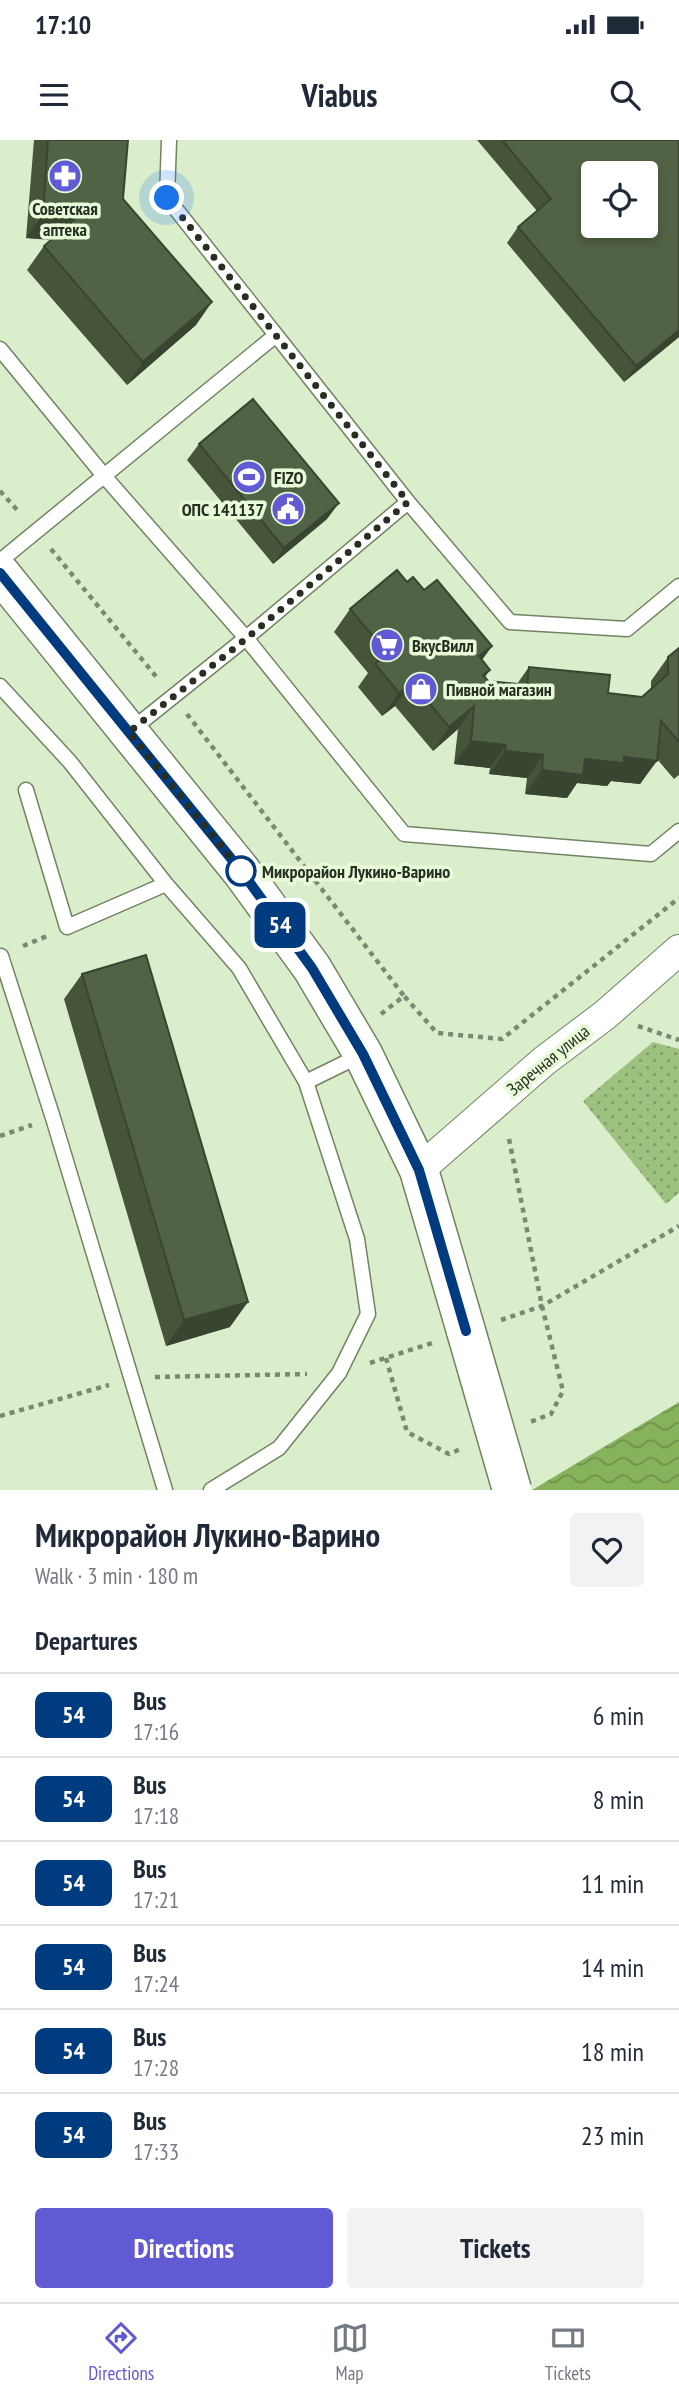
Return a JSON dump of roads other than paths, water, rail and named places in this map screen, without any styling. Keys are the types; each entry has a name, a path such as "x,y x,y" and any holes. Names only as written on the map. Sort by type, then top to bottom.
{"street":[{"path":"0,573 250,883 312,968 358,1045 419,1170 512,1490"},
{"name":"Заречная улица","path":"419,1170 544,1061 679,950"}],"lane":[{"path":"169,140 167,198 408,502 510,622 628,629 679,586"},
{"path":"0,561 276,335"},
{"path":"0,349 105,477 247,638 404,834 651,855 679,831"},
{"path":"129,732 247,638 408,502"},
{"path":"0,686 70,762 166,884 239,968 306,1082 357,1239 368,1314 339,1373 279,1448 211,1490"},
{"path":"26,790 67,927 166,884"},
{"path":"1,956 53,1118 165,1490"},
{"path":"306,1082 358,1045"}],"water":[{"path":"679,1402 679,1490 532,1490"}],"place":[{"name":"Советская аптека","path":"65,176"},
{"name":"FIZO","path":"249,477"},
{"name":"ОПС 141137","path":"288,509"},
{"name":"ВкусВилл","path":"387,645"},
{"name":"Пивной магазин","path":"421,689"},
{"name":"Микрорайон Лукино-Варино","path":"241,871"}]}
